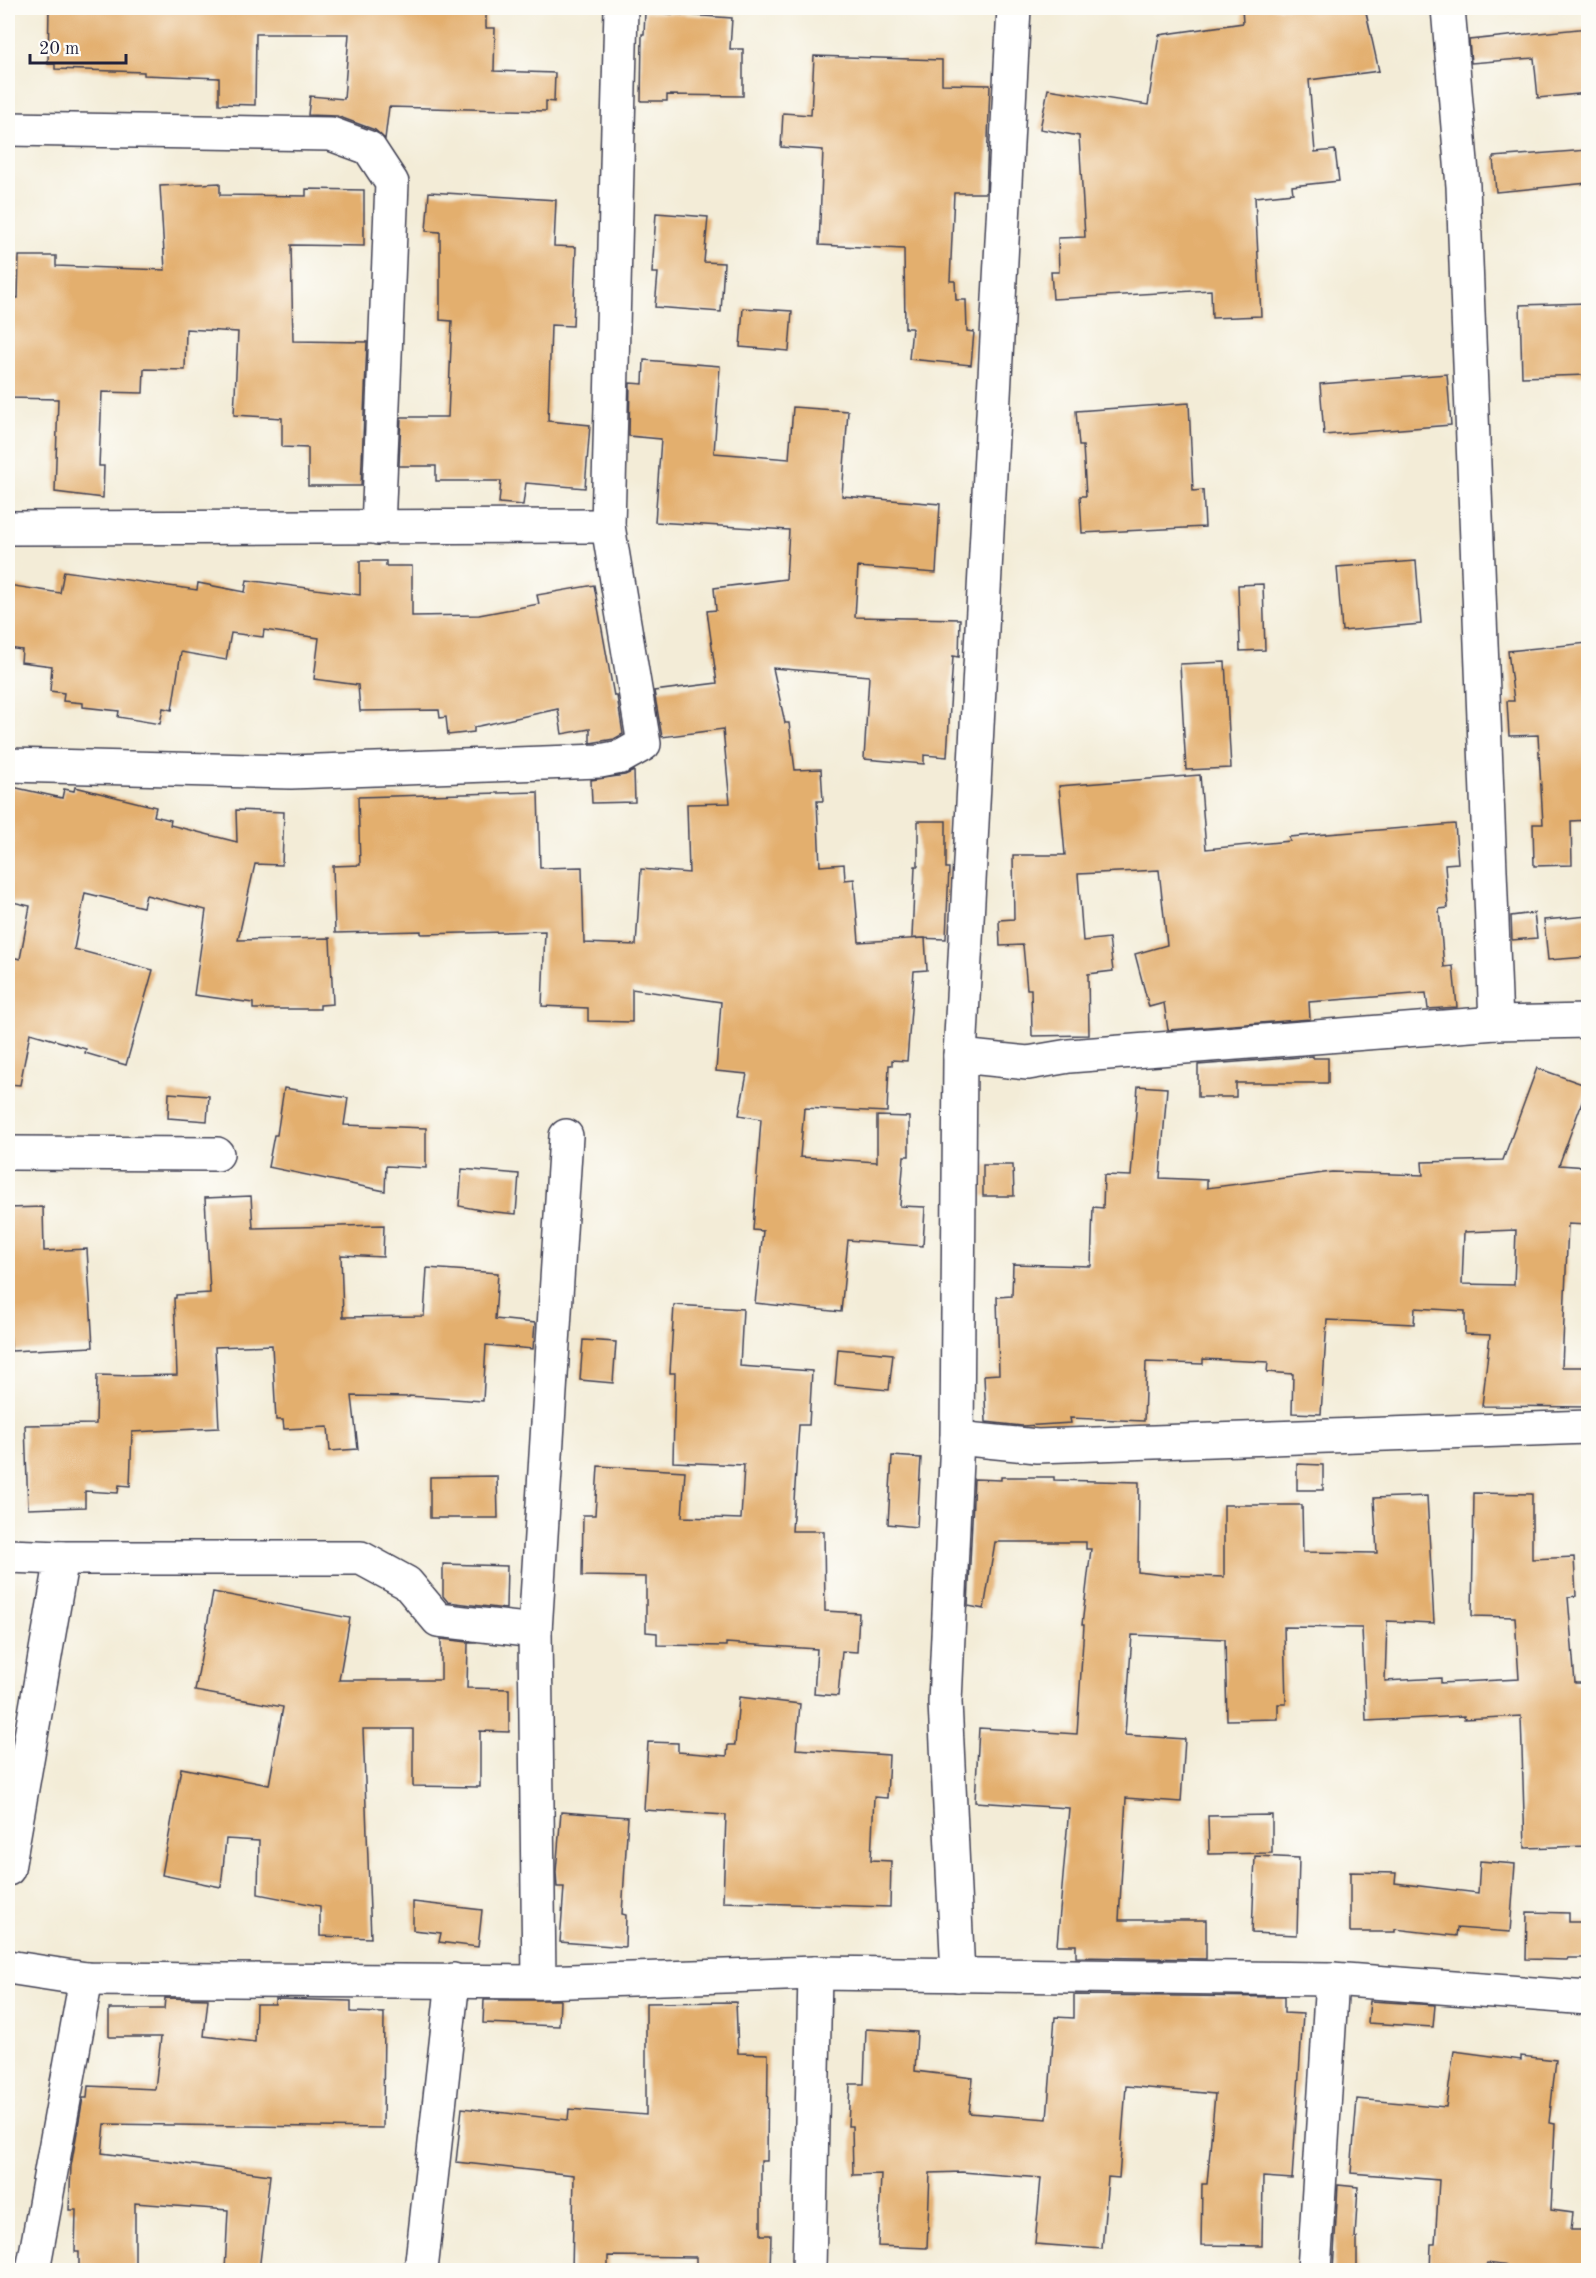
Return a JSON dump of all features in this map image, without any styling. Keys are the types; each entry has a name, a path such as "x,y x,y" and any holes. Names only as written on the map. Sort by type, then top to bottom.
{"street":[{"path":"8,765 291,771 600,760 621,757 644,744 608,526 621,8"},
{"path":"958,1975 945,1702 957,1438 960,1056 1014,8"},
{"path":"1448,8 1462,186 1496,1023"},
{"path":"8,129 331,134 369,148 392,183 378,528"},
{"path":"8,528 608,526"},
{"path":"960,1056 1028,1064 1069,1056 1496,1023 1588,1020"},
{"path":"539,1982 535,1630 566,1136"},
{"path":"8,1153 217,1154"},
{"path":"957,1438 1037,1446 1588,1427"},
{"path":"8,1556 361,1558 407,1583 438,1620 535,1630"},
{"path":"8,1869 62,1558"},
{"path":"8,1967 86,1979 539,1982 815,1974 1332,1979 1588,1998"},
{"path":"809,2271 815,1974"},
{"path":"33,2271 86,1979"},
{"path":"1314,2271 1332,1979"},
{"path":"421,2271 453,1980"}],"building":[{"path":"49,8 486,8 486,28 495,28 494,71 555,73 554,102 546,101 546,111 389,107 385,139 375,130 337,116 308,115 310,96 344,99 349,34 256,34 255,105 219,104 219,78 144,75 144,72 55,69 55,64 48,64"},
{"path":"1242,8 1365,8 1379,71 1309,80 1315,152 1335,150 1339,181 1292,186 1293,193 1255,197 1261,316 1212,318 1211,290 1053,299 1051,272 1059,272 1058,238 1085,237 1079,136 1040,129 1048,89 1148,105 1159,35 1243,23"},
{"path":"645,12 732,18 730,49 743,49 743,96 667,95 667,101 641,101 642,34 644,34"},
{"path":"1588,28 1588,93 1538,98 1534,58 1471,63 1469,40"},
{"path":"814,56 942,60 942,84 990,85 986,193 954,193 950,281 955,281 956,300 966,300 967,331 974,332 971,365 909,359 912,328 905,328 904,249 819,245 823,150 781,147 783,113 811,115"},
{"path":"1588,150 1588,183 1496,192 1493,157"},
{"path":"220,183 220,195 306,196 306,189 364,190 364,246 291,245 293,341 367,342 361,486 308,486 308,448 282,447 282,418 234,415 238,332 186,329 185,370 144,369 143,393 102,392 99,466 104,466 103,498 55,492 58,399 8,398 8,298 18,298 19,256 56,256 56,266 165,270 160,186"},
{"path":"429,192 556,200 554,246 576,247 573,326 551,325 548,421 590,425 585,488 526,483 523,505 499,503 501,481 436,481 436,466 399,466 401,417 448,417 452,321 440,320 440,232 426,231"},
{"path":"656,213 708,217 704,262 724,263 721,312 655,307 658,273 652,273"},
{"path":"1588,303 1588,375 1522,377 1520,305"},
{"path":"743,308 792,311 789,351 740,347"},
{"path":"644,360 720,366 714,453 789,459 793,407 848,411 842,496 940,504 936,573 858,567 855,617 960,619 959,657 953,656 947,757 924,755 924,764 864,759 869,676 773,668 785,723 789,723 795,770 821,769 823,801 817,801 820,866 844,864 845,880 854,879 859,942 925,938 927,970 914,971 907,1061 892,1060 892,1065 889,1065 887,1112 804,1108 800,1157 877,1162 877,1116 909,1117 909,1156 904,1156 900,1206 925,1207 923,1246 848,1240 841,1312 755,1303 763,1231 753,1230 761,1119 739,1115 747,1074 716,1071 721,1002 632,989 632,1022 588,1021 588,1008 542,1006 545,931 421,934 421,931 335,933 333,866 360,865 358,797 538,792 540,868 582,867 584,943 636,945 641,869 689,873 687,804 730,803 723,729 662,737 654,691 717,683 707,611 716,610 714,588 786,579 789,530 655,522 661,439 629,436 630,383 643,384"},
{"path":"1447,374 1451,425 1324,435 1320,384"},
{"path":"1189,403 1193,491 1203,490 1205,527 1082,533 1080,496 1086,496 1083,446 1079,446 1076,411"},
{"path":"360,561 386,561 386,566 412,566 412,616 479,615 539,604 537,595 594,585 623,734 614,739 590,743 590,729 562,734 558,709 474,727 474,732 448,735 446,717 440,718 439,710 360,711 358,685 314,679 319,638 264,630 263,637 231,633 226,660 181,652 172,710 163,708 160,724 118,717 119,711 83,707 83,703 63,701 64,693 50,691 52,666 21,662 22,650 8,648 8,585 60,593 64,571 197,590 198,583 245,592 247,580 360,595"},
{"path":"1416,561 1421,624 1342,631 1337,567"},
{"path":"1263,584 1265,650 1240,651 1238,585"},
{"path":"1588,643 1588,820 1571,821 1572,865 1534,866 1533,824 1543,824 1538,735 1509,736 1507,701 1514,701 1508,651"},
{"path":"1225,662 1231,768 1186,770 1180,664"},
{"path":"634,771 635,802 592,803 591,780 625,775"},
{"path":"1200,775 1206,849 1290,841 1289,837 1455,824 1458,863 1445,864 1448,908 1439,909 1444,967 1453,966 1457,1007 1428,1009 1426,993 1309,1002 1310,1019 1168,1030 1164,1003 1149,1007 1135,954 1167,945 1159,870 1078,874 1083,941 1109,938 1113,971 1088,974 1089,1035 1032,1036 1031,989 1027,989 1023,945 1000,946 999,920 1014,919 1013,855 1065,855 1059,786"},
{"path":"8,786 62,798 64,789 74,791 75,787 156,807 154,816 171,820 170,825 237,842 236,810 284,812 282,865 255,864 238,940 330,938 333,1004 320,1005 320,1009 253,1009 253,1003 194,995 206,910 146,895 143,907 85,893 74,949 153,970 126,1065 85,1053 86,1049 30,1033 20,1085 8,1084 8,956 20,959 30,906 8,901"},
{"path":"918,821 946,821 946,868 949,868 946,939 912,938 915,866 918,866"},
{"path":"1534,913 1537,938 1512,940 1511,916"},
{"path":"1588,916 1588,957 1548,960 1544,920"},
{"path":"1313,1056 1313,1058 1328,1058 1328,1083 1236,1083 1236,1097 1198,1097 1198,1065"},
{"path":"1537,1068 1588,1086 1559,1165 1588,1167 1588,1225 1568,1224 1562,1367 1588,1367 1588,1407 1482,1406 1490,1335 1465,1334 1465,1311 1415,1308 1414,1324 1327,1320 1321,1414 1292,1413 1293,1374 1267,1372 1268,1362 1203,1359 1203,1364 1146,1362 1144,1421 1070,1418 1071,1423 1022,1426 986,1422 984,1375 999,1374 997,1297 1012,1296 1013,1264 1091,1266 1093,1207 1103,1208 1104,1175 1131,1176 1138,1086 1167,1088 1160,1178 1207,1180 1207,1188 1332,1172 1423,1175 1422,1162 1503,1160","holes":["1516,1230 1514,1285 1462,1284 1464,1232"]},
{"path":"284,1088 348,1098 344,1125 426,1128 426,1168 386,1166 385,1191 268,1167 274,1135 277,1135"},
{"path":"169,1093 209,1096 207,1121 168,1118"},
{"path":"983,1165 1013,1165 1014,1196 983,1196"},
{"path":"462,1169 519,1174 516,1214 459,1206"},
{"path":"251,1196 253,1228 384,1225 383,1257 341,1255 343,1317 424,1316 427,1268 498,1273 495,1319 535,1323 533,1349 486,1345 483,1401 409,1396 352,1396 358,1449 330,1451 328,1427 284,1429 283,1420 276,1420 272,1345 215,1347 219,1428 132,1432 130,1486 119,1485 118,1493 85,1491 85,1507 28,1509 25,1425 96,1424 97,1375 177,1375 174,1298 176,1295 210,1293 205,1198"},
{"path":"43,1207 44,1251 87,1249 93,1347 11,1351 8,1208"},
{"path":"674,1305 743,1309 740,1366 812,1371 809,1425 799,1425 792,1531 824,1531 825,1611 859,1613 857,1652 842,1651 838,1696 814,1694 817,1649 726,1643 726,1646 657,1645 657,1633 646,1632 646,1577 582,1576 583,1515 595,1515 598,1466 685,1471 682,1517 741,1519 744,1465 673,1462 675,1373 670,1373"},
{"path":"583,1340 616,1342 613,1383 580,1380"},
{"path":"838,1349 893,1354 889,1390 835,1385"},
{"path":"892,1456 921,1458 917,1527 888,1524"},
{"path":"1297,1464 1323,1465 1323,1490 1297,1490"},
{"path":"497,1476 498,1518 430,1518 430,1477"},
{"path":"1001,1477 1054,1477 1054,1480 1139,1482 1138,1572 1164,1575 1224,1577 1224,1505 1302,1505 1303,1552 1377,1553 1374,1498 1427,1496 1434,1623 1387,1621 1385,1681 1441,1678 1441,1683 1519,1679 1515,1617 1472,1616 1474,1493 1532,1494 1532,1559 1574,1557 1576,1596 1568,1597 1575,1683 1588,1683 1588,1846 1525,1848 1521,1716 1464,1719 1464,1716 1366,1721 1362,1628 1284,1627 1286,1704 1278,1704 1278,1719 1227,1720 1225,1639 1132,1635 1125,1735 1185,1739 1181,1802 1126,1798 1119,1920 1206,1920 1206,1959 1076,1957 1076,1945 1057,1945 1069,1808 975,1802 979,1728 1077,1734 1084,1625 1082,1625 1091,1549 1086,1549 1086,1542 995,1542 984,1609 968,1606 974,1479 1001,1480"},
{"path":"443,1564 507,1566 506,1609 448,1602 443,1596"},
{"path":"213,1592 350,1618 339,1680 441,1680 441,1639 477,1643 468,1643 467,1688 509,1689 509,1732 480,1731 480,1787 413,1786 413,1729 363,1729 371,1938 320,1936 320,1906 258,1894 259,1841 226,1839 221,1887 162,1875 181,1768 269,1785 283,1707 195,1691"},
{"path":"739,1697 800,1704 796,1749 889,1755 887,1798 874,1797 871,1860 891,1861 890,1907 723,1902 726,1815 644,1810 648,1742 678,1743 678,1752 727,1756 728,1745 735,1745"},
{"path":"561,1812 628,1817 622,1914 626,1915 625,1947 560,1942 564,1887 557,1887 556,1872"},
{"path":"1272,1815 1272,1853 1209,1854 1208,1816"},
{"path":"1255,1856 1299,1858 1297,1935 1252,1933"},
{"path":"1480,1861 1515,1864 1510,1932 1457,1928 1456,1936 1395,1929 1395,1932 1350,1932 1350,1872 1396,1873 1395,1883 1478,1893"},
{"path":"413,1902 482,1910 478,1947 439,1942 441,1933 413,1930"},
{"path":"1527,1912 1569,1913 1569,1922 1588,1922 1588,1958 1526,1959"},
{"path":"1074,1995 1284,1997 1284,2013 1303,2014 1292,2179 1263,2177 1262,2246 1201,2245 1202,2184 1207,2184 1215,2094 1126,2086 1119,2178 1108,2177 1102,2249 1035,2244 1041,2178 962,2172 930,2173 927,2248 878,2246 881,2174 853,2175 852,2126 848,2126 850,2084 864,2084 866,2029 917,2032 915,2071 973,2078 969,2113 1047,2119 1055,2017 1074,2018"},
{"path":"165,1998 208,1999 204,2036 255,2042 256,2004 275,2004 275,1999 351,2001 351,2012 384,2013 383,2128 105,2124 102,2153 270,2175 259,2271 225,2271 228,2210 135,2203 135,2271 79,2271 79,2252 75,2252 76,2210 69,2210 71,2166 83,2098 87,2098 88,2086 155,2089 161,2037 109,2037 109,2009 164,2009"},
{"path":"484,2000 560,2000 559,2026 483,2023"},
{"path":"1370,2001 1435,2005 1433,2027 1368,2023"},
{"path":"736,2002 738,2053 768,2054 767,2161 761,2161 761,2235 771,2235 770,2271 696,2271 696,2257 608,2256 608,2271 572,2271 574,2175 456,2162 462,2108 568,2120 569,2109 646,2115 646,2003"},
{"path":"1454,2051 1521,2060 1521,2056 1556,2060 1549,2123 1555,2124 1551,2210 1573,2213 1571,2230 1588,2230 1588,2271 1549,2271 1487,2263 1486,2271 1430,2271 1431,2244 1435,2244 1439,2180 1351,2173 1357,2099 1446,2107"},
{"path":"1338,2185 1358,2187 1355,2238 1357,2238 1357,2271 1333,2271"}]}
